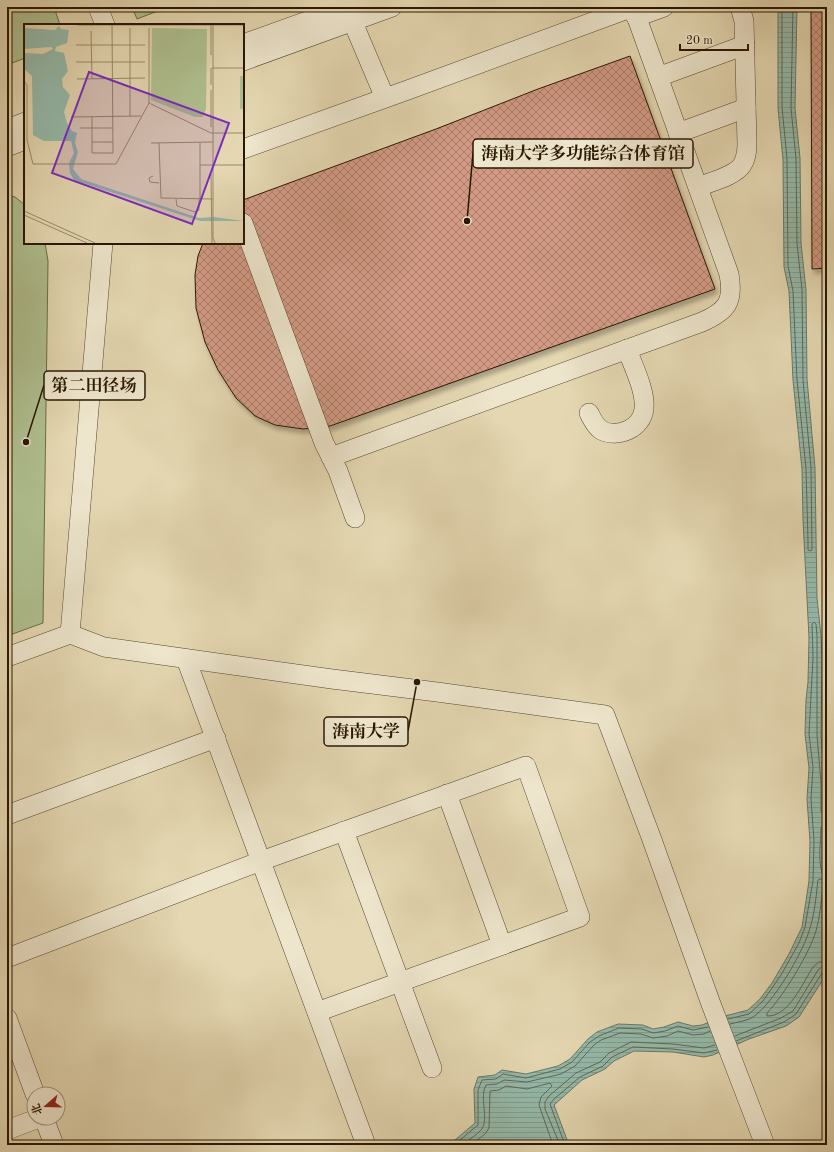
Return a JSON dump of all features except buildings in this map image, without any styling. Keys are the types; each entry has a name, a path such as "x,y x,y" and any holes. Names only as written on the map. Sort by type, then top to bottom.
{"street":[{"path":"86,7 92,24"},
{"path":"98,7 105,24"},
{"path":"244,44 349,12 392,7"},
{"path":"244,149 634,10 664,7"},
{"path":"698,187 735,172 741,167 747,152 744,21 740,7"},
{"path":"331,457 708,319 721,312 730,298 731,290 729,274 634,10"},
{"path":"244,61 349,12"},
{"path":"349,12 385,98"},
{"path":"658,77 745,46"},
{"path":"678,133 746,108"},
{"path":"7,129 24,122"},
{"path":"7,147 24,140"},
{"path":"244,226 324,443 338,472 355,518"},
{"path":"70,634 103,244"},
{"path":"589,413 594,423 598,427 602,430 614,433 626,431 638,424 640,421 644,410 643,396 627,349"},
{"path":"7,657 70,634 104,647 332,679 445,692 605,715 711,1004 765,1145"},
{"path":"186,659 366,1145"},
{"path":"7,815 216,738"},
{"path":"7,958 261,861 526,766 580,917 317,1012"},
{"path":"447,794 502,945"},
{"path":"344,831 432,1068"},
{"path":"7,1018 32,1086"},
{"path":"7,1130 26,1123"},
{"path":"47,1126 54,1145"}],"shaded area":[{"path":"19,7 54,7 60,24 24,24 24,58 7,65 7,12"},
{"path":"132,7 168,7 137,19"},
{"path":"7,195 15,197 24,204 24,244 45,244 48,261 43,623 7,636"}],"water":[{"path":"778,7 797,7 795,108 800,158 801,243 806,290 807,379 815,468 817,598 822,659 821,735 825,783 824,855 827,886 826,975 799,1017 786,1026 749,1039 713,1055 704,1057 673,1052 634,1051 614,1061 605,1069 582,1080 554,1105 569,1145 449,1145 475,1123 474,1089 478,1077 495,1075 502,1070 526,1074 558,1066 570,1059 588,1039 597,1032 618,1024 643,1025 653,1029 678,1022 693,1026 702,1025 725,1016 748,1010 760,999 772,983 789,954 802,927 809,881 810,841 807,799 809,768 805,734 809,638 802,469 793,380 789,291 784,267 783,160 778,108"}],"place":[{"name":"海南大学多功能综合体育馆","path":"467,221"},
{"name":"第二田径场","path":"26,442"},
{"name":"海南大学","path":"417,682"}]}
